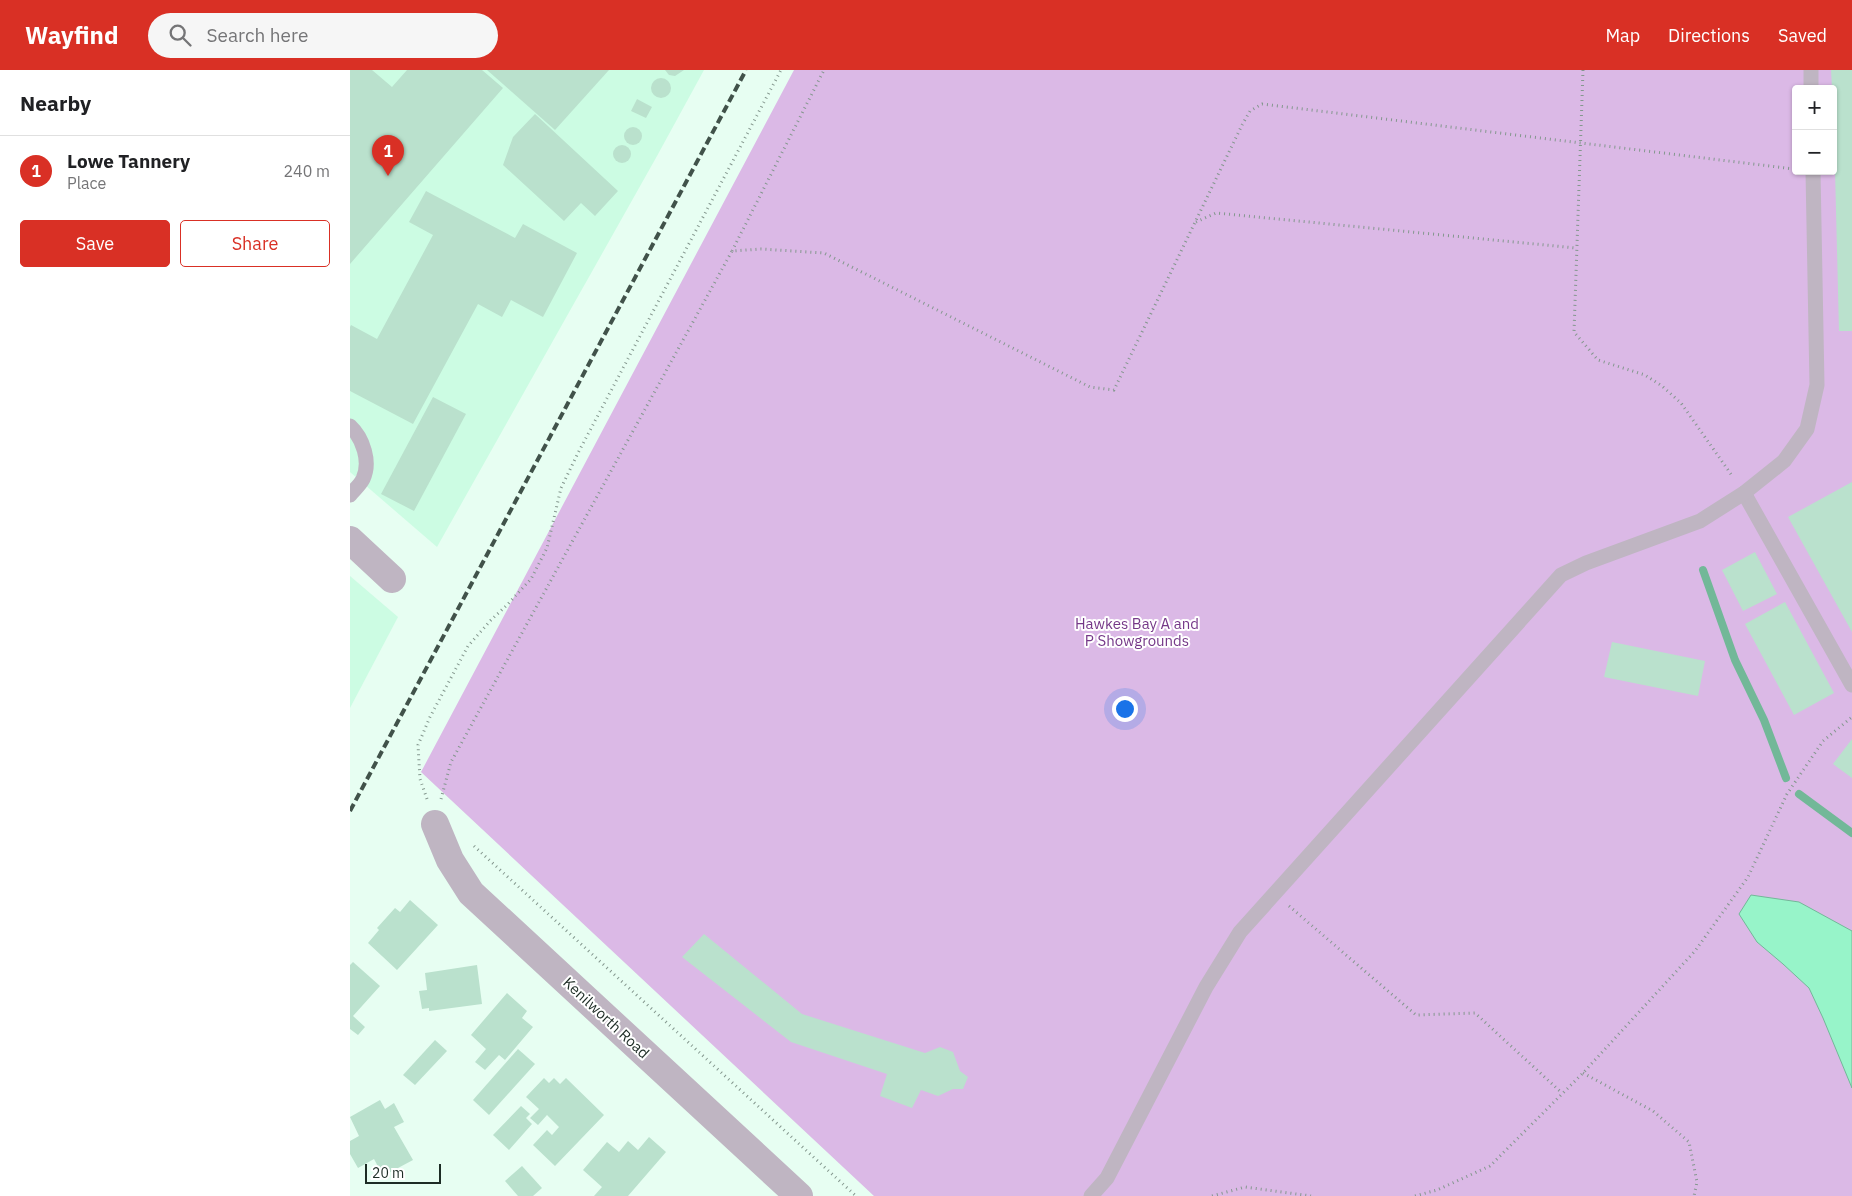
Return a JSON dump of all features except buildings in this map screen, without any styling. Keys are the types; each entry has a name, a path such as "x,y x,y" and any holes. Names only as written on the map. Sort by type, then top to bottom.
{"street":[{"path":"350,540 392,578"},
{"name":"Kenilworth Road","path":"435,824 450,860 471,893 799,1196"}],"lane":[{"path":"1811,70 1811,85"},
{"path":"1091,1196 1107,1178 1206,987 1240,932 1561,575 1586,563 1700,521 1744,492 1784,461 1807,429 1817,385 1813,175"},
{"path":"350,426 363,443 366,464 363,479 350,495"},
{"path":"1744,492 1852,685"}],"path":[{"path":"435,824 420,779 418,745 430,717 468,646 531,579 547,548 558,497 565,480 781,70"},
{"path":"435,824 451,762 732,252 824,70"},
{"path":"1583,70 1574,332 1598,360 1645,375 1662,386 1681,403 1744,492"},
{"path":"732,252 761,249 824,253 1090,387 1114,390 1250,111 1262,104 1792,169"},
{"path":"1195,222 1216,214 1576,248"},
{"path":"1415,1196 1438,1190 1490,1166 1583,1072 1695,951 1748,877 1787,794 1824,741 1852,717"},
{"path":"469,843 478,848 856,1196"},
{"path":"1274,894 1416,1015 1475,1013 1562,1093"},
{"path":"1583,1072 1653,1112 1689,1142 1697,1182 1694,1196"},
{"path":"1212,1196 1246,1187 1311,1196"}],"shaded area":[{"path":"350,70 704,70 437,547 350,472"},
{"path":"350,576 398,617 350,708"},
{"path":"1751,895 1799,902 1852,931 1852,1088 1809,988 1757,942 1739,914"}],"green space":[{"name":"Hawkes Bay A and P Showgrounds","path":"794,70 1852,70 1852,1196 874,1196 421,772"}],"waterway":[{"path":"1703,570 1735,660 1764,720 1786,778"},
{"path":"1799,794 1852,833"}],"railway":[{"path":"350,811 746,70"}],"place":[{"name":"Lowe Tannery","path":"388,176"}]}
